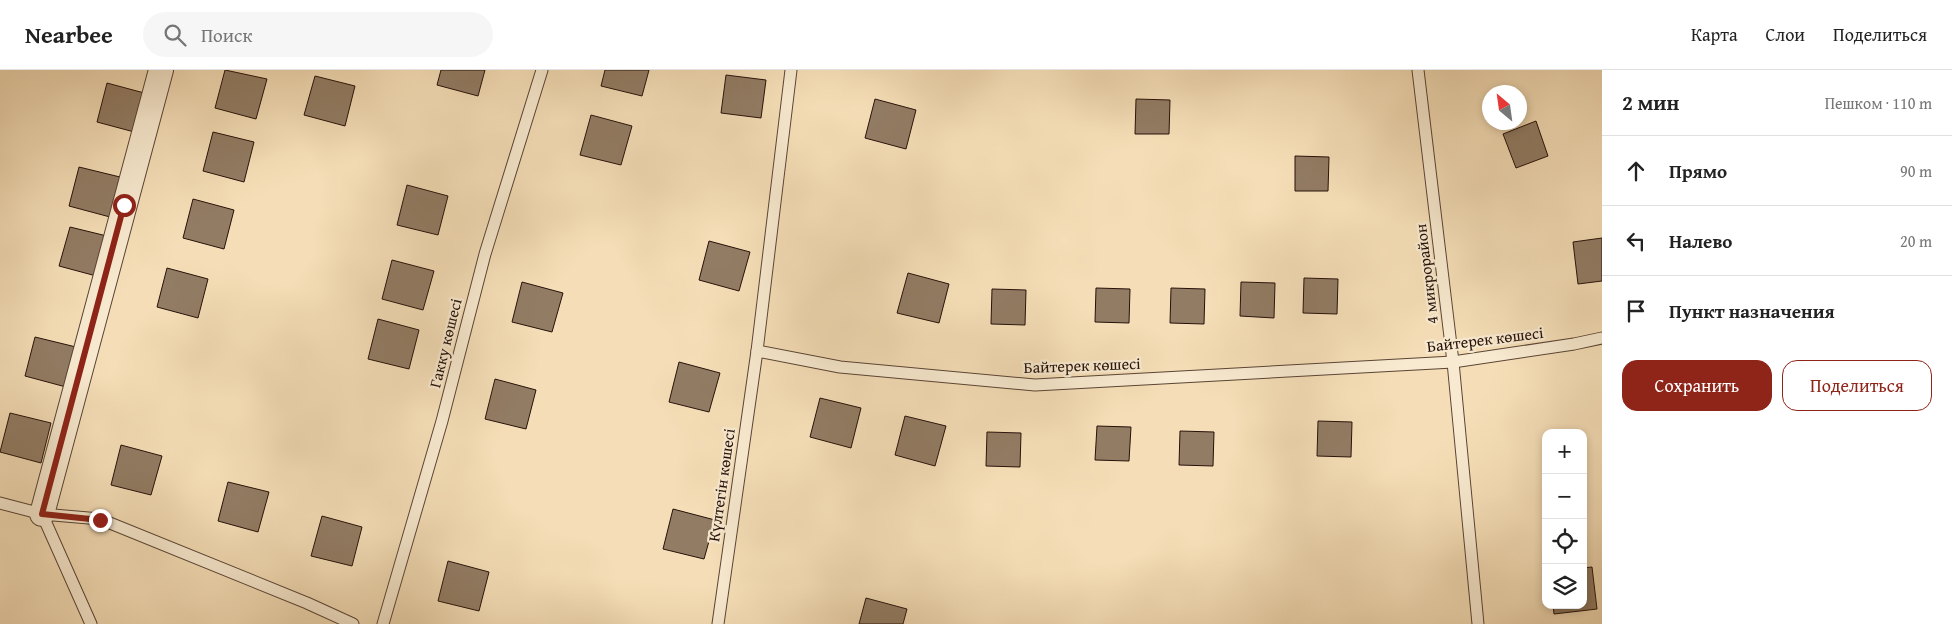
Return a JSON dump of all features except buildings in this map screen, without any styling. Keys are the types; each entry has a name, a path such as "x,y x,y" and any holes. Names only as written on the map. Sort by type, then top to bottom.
{"street":[{"path":"42,514 161,70"}],"lane":[{"name":"Гакку көшесі","path":"383,624 442,421 485,254 542,70"},
{"path":"757,351 791,70"},
{"name":"4 микрорайон","path":"1418,70 1453,362 1478,624"},
{"name":"Байтерек көшесі","path":"757,351 840,367 1035,385 1453,362 1602,338"},
{"name":"Күлтегін көшесі","path":"718,624 757,351"},
{"path":"0,503 42,514 100,520 307,603 353,624"},
{"path":"42,514 91,624"}],"route":[{"path":"100,520 42,514 124,205"}]}
